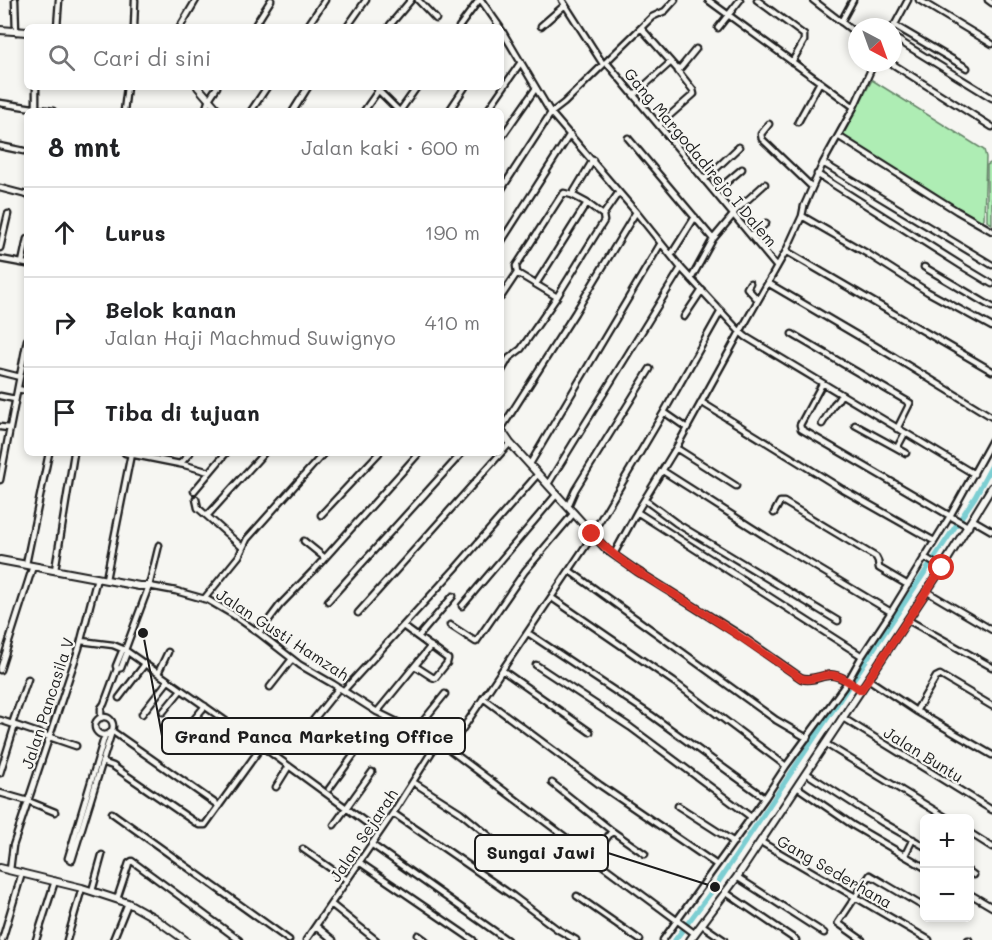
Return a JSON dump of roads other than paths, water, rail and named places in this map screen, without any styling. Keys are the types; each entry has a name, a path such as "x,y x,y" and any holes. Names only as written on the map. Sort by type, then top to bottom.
{"street":[{"path":"15,0 16,32"},
{"path":"57,24 59,0"},
{"path":"134,24 135,0"},
{"path":"182,24 196,0"},
{"path":"256,24 271,0"},
{"path":"309,24 325,0"},
{"path":"349,24 366,0"},
{"path":"392,24 411,0"},
{"path":"418,0 436,19"},
{"path":"461,24 480,0 496,24"},
{"name":"Gang Margodadirejo I Dalem","path":"562,0 605,63 777,267"},
{"path":"504,185 551,113 655,15 665,11 675,0"},
{"path":"708,0 854,107"},
{"path":"717,28 740,0"},
{"path":"756,0 804,35 804,41 792,62"},
{"path":"813,0 848,27"},
{"path":"841,22 853,0"},
{"path":"898,18 908,0"},
{"path":"919,0 992,44"},
{"path":"987,0 992,3"},
{"path":"541,26 565,5"},
{"path":"641,28 678,69 694,94 659,125"},
{"path":"0,30 24,32"},
{"path":"902,31 967,68"},
{"path":"504,35 551,113 620,192 691,279 740,332 822,384 974,474"},
{"path":"902,43 992,98"},
{"path":"513,48 519,44"},
{"path":"678,69 696,49"},
{"path":"504,86 521,62"},
{"path":"634,95 671,62"},
{"path":"902,70 992,127"},
{"path":"614,554 786,251 823,163 854,107 870,72"},
{"path":"798,123 820,82"},
{"path":"504,134 536,88"},
{"path":"0,103 36,108 36,90"},
{"path":"124,108 127,90"},
{"path":"201,90 216,108"},
{"path":"207,108 215,90"},
{"path":"253,108 265,90"},
{"path":"295,108 306,90"},
{"path":"366,108 375,90"},
{"path":"377,90 397,108"},
{"path":"402,108 415,90"},
{"path":"451,108 463,90"},
{"path":"489,108 502,90"},
{"path":"769,124 761,134 762,139 812,187"},
{"path":"504,235 570,134"},
{"path":"838,136 992,231"},
{"path":"628,138 713,239"},
{"path":"0,146 24,151"},
{"path":"704,180 740,147"},
{"path":"572,195 593,160"},
{"path":"823,163 992,265"},
{"path":"715,192 742,169"},
{"path":"818,174 992,284"},
{"path":"691,279 713,239 733,214 765,184"},
{"path":"0,188 24,194"},
{"path":"603,215 620,192"},
{"path":"504,292 517,273 516,266 564,193 587,203 603,215 604,221 557,297 521,350 509,358 504,367"},
{"path":"536,284 587,203"},
{"path":"504,425 636,212"},
{"path":"0,248 8,214"},
{"path":"802,216 928,292 992,327"},
{"path":"671,255 695,217"},
{"path":"752,236 766,223"},
{"path":"530,464 661,243"},
{"path":"786,251 992,371"},
{"path":"0,259 24,263"},
{"path":"548,484 681,267"},
{"path":"924,267 992,307"},
{"path":"517,273 557,297"},
{"path":"750,283 747,288 758,300"},
{"path":"768,283 992,417"},
{"path":"684,317 702,290"},
{"path":"449,749 593,534 721,311"},
{"path":"792,334 910,404 897,429"},
{"path":"0,477 24,356"},
{"path":"568,506 575,490 650,369"},
{"path":"0,372 20,377"},
{"path":"822,384 800,425 801,429 967,526"},
{"path":"18,389 24,390"},
{"path":"822,424 841,395"},
{"path":"0,396 15,399"},
{"path":"701,402 842,489 934,541"},
{"path":"664,412 687,428"},
{"path":"855,425 906,453"},
{"path":"0,427 9,428"},
{"path":"897,448 904,433"},
{"path":"504,434 607,550 741,636 804,680 835,675 860,689"},
{"path":"663,940 786,766 849,682 862,656 934,541 952,517 992,440"},
{"path":"504,450 510,443"},
{"path":"676,448 736,486"},
{"path":"0,670 29,565 48,456"},
{"path":"55,570 74,456"},
{"path":"106,579 128,456"},
{"path":"145,456 209,472"},
{"path":"163,461 165,456"},
{"path":"180,464 187,456"},
{"path":"194,491 223,456"},
{"path":"207,516 261,456"},
{"path":"204,599 239,556 247,539 321,456"},
{"path":"321,515 376,456"},
{"path":"260,633 280,605 416,456"},
{"path":"328,601 459,456"},
{"path":"358,613 498,456"},
{"path":"663,471 776,543 891,612"},
{"path":"306,729 455,569 538,474"},
{"path":"690,940 693,932 702,925 761,842 860,689 908,620 939,566 973,520 992,487"},
{"path":"462,606 557,494"},
{"path":"196,499 198,508 242,547"},
{"path":"645,500 676,523 838,621"},
{"path":"774,513 780,502 784,502 876,557 879,568 908,585"},
{"path":"637,512 862,656"},
{"path":"450,625 476,642 525,571 574,513"},
{"path":"973,520 992,531"},
{"path":"304,541 325,558"},
{"path":"104,718 101,708 149,586 159,546"},
{"path":"925,558 939,566"},
{"name":"Jalan Gusti Hamzah","path":"0,560 176,591 204,599 232,614 292,659 377,712 449,749 693,932"},
{"path":"570,571 776,720 807,738"},
{"name":"Jalan Pancasila V","path":"9,870 13,846 81,641 97,578"},
{"path":"926,591 992,630"},
{"path":"417,637 453,596"},
{"path":"552,598 674,682 786,766"},
{"path":"908,620 992,667"},
{"path":"403,626 448,659 438,677 432,677 415,666"},
{"path":"528,633 651,715 765,798"},
{"path":"81,641 112,645 125,650 379,832"},
{"path":"377,712 430,646"},
{"path":"158,673 168,652"},
{"path":"270,687 292,659"},
{"path":"119,698 145,664"},
{"path":"536,665 630,728 751,817"},
{"path":"502,670 590,732"},
{"path":"916,711 936,677 940,675 992,706"},
{"path":"0,773 28,679"},
{"path":"868,679 916,711 992,755"},
{"path":"142,714 168,681"},
{"path":"163,712 181,690"},
{"path":"415,730 445,694"},
{"path":"483,698 600,785 717,865"},
{"path":"176,741 204,706"},
{"path":"104,718 113,724 112,731 92,785 68,858 72,860 92,785 105,735 112,731"},
{"path":"104,718 96,723 96,728 98,733 105,735"},
{"path":"329,789 358,749 369,743 388,718"},
{"name":"Jalan Buntu","path":"843,718 992,810"},
{"path":"0,720 76,746"},
{"path":"112,731 219,806"},
{"name":"Jalan Sejarah","path":"306,940 393,813 438,742"},
{"path":"826,744 939,814"},
{"path":"102,762 112,766 199,825 206,825 257,753"},
{"path":"276,787 289,766"},
{"path":"334,825 372,772"},
{"path":"806,773 920,843"},
{"path":"413,782 460,812 512,854"},
{"path":"552,783 645,854"},
{"path":"797,787 854,826 920,865"},
{"path":"0,793 55,812"},
{"path":"678,806 734,842"},
{"path":"112,813 289,940"},
{"path":"393,813 513,896 556,929 576,940"},
{"path":"592,858 612,831"},
{"path":"974,836 992,847"},
{"path":"904,855 913,839"},
{"name":"Gang Sederhana","path":"761,842 929,940"},
{"path":"371,844 507,940"},
{"path":"303,849 347,880"},
{"path":"92,891 102,855"},
{"path":"117,899 129,863 132,861 239,940"},
{"path":"359,862 473,940"},
{"path":"0,870 55,881 128,903 153,917 185,940"},
{"path":"2,940 22,873"},
{"path":"862,940 838,923 870,875 920,905"},
{"path":"737,878 824,933"},
{"path":"36,940 55,881"},
{"path":"67,940 82,888"},
{"path":"725,892 796,940"},
{"path":"577,896 640,940"},
{"path":"974,897 992,907"},
{"path":"114,940 128,903"},
{"path":"331,904 376,940"},
{"path":"702,925 724,940"},
{"path":"316,926 333,940"},
{"path":"417,934 425,940"}],"waterway":[{"path":"675,940 715,887 975,497 992,465"}],"place":[{"name":"Grand Panca Marketing Office","path":"143,633"},
{"name":"Sungai Jawi","path":"715,887"}]}
